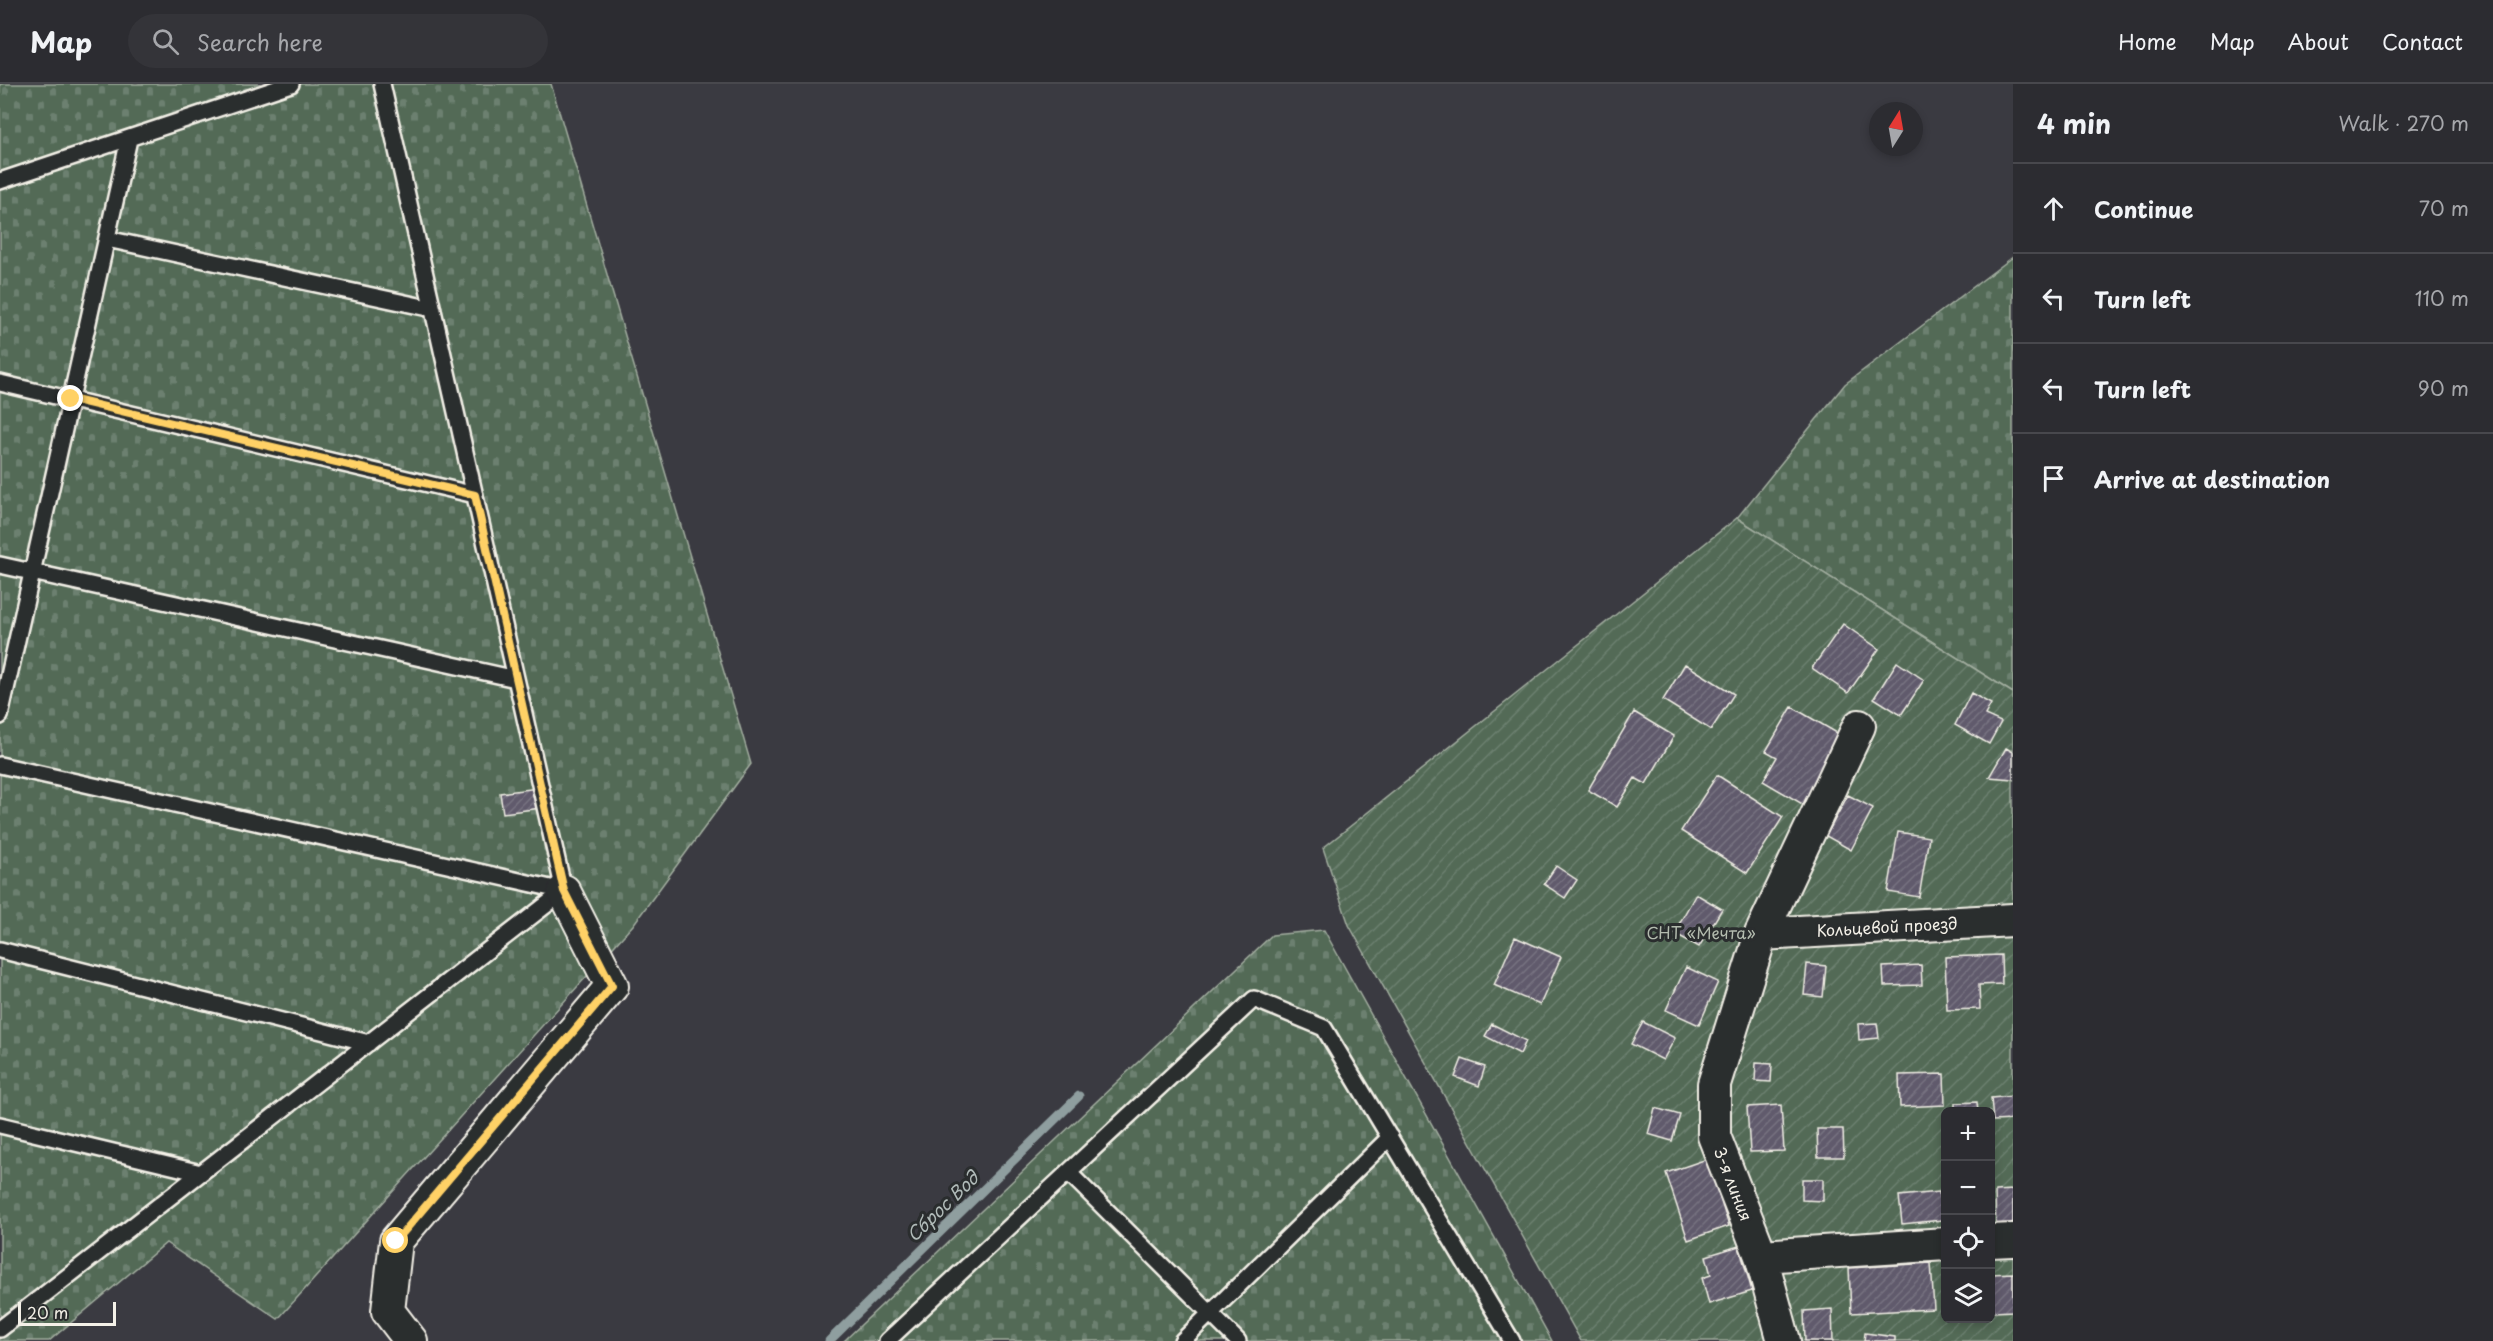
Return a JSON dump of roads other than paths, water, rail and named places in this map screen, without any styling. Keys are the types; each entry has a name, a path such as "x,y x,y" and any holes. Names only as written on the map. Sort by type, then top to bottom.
{"street":[{"name":"3-я линия","path":"1784,1341 1761,1256 1714,1136 1714,1084 1761,934 1859,726"},
{"path":"411,1341 388,1311 396,1241 612,986 564,891"},
{"name":"Кольцевой проезд","path":"1761,934 2013,920"},
{"path":"1995,1241 2013,1240"},
{"path":"1761,1256 1941,1244"}],"lane":[{"path":"0,181 291,84"},
{"path":"382,84 564,891"},
{"path":"0,716 129,139"},
{"path":"107,239 433,309"},
{"path":"0,382 475,495"},
{"path":"0,565 516,678"},
{"path":"0,765 564,891"},
{"path":"0,1329 564,891"},
{"path":"0,950 369,1043"},
{"path":"887,1341 1254,999 1324,1028 1512,1341"},
{"path":"0,1125 201,1173"},
{"path":"1182,1341 1390,1137"},
{"path":"1068,1172 1238,1341"}],"waterway":[{"name":"Сброс Вод","path":"829,1341 1079,1096"}],"park label":[{"name":"СНТ «Мечта»","path":"1701,933"}]}
